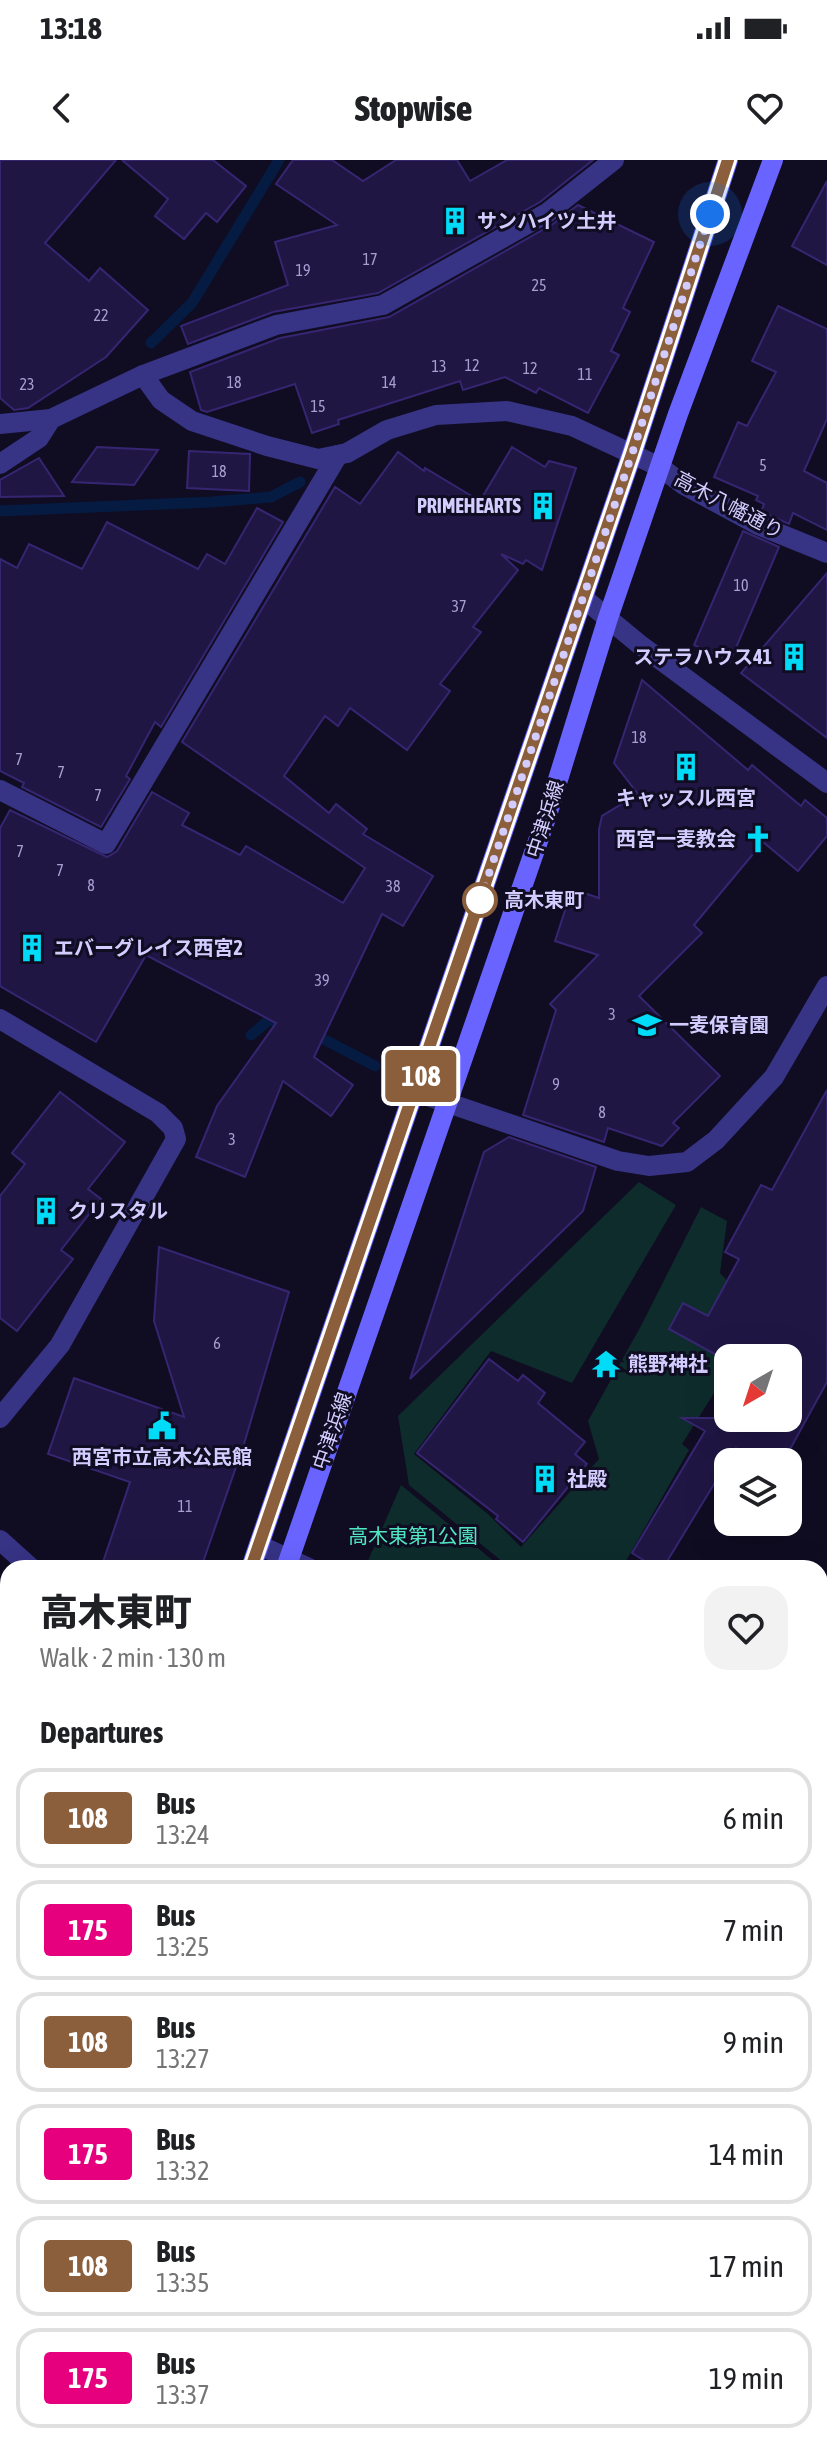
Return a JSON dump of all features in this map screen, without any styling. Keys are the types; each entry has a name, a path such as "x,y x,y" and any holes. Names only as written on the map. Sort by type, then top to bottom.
{"street":[{"path":"0,424 51,419 143,375 276,325 383,305 547,213 614,160"},
{"name":"中津浜線","path":"254,1560 416,1092 728,160"},
{"name":"中津浜線","path":"288,1560 547,815 608,618 660,467 773,160"},
{"path":"143,375 161,400 192,421 318,459 338,455"},
{"name":"高木八幡通り","path":"338,455 387,430 436,415 507,411 572,426 660,467 684,485 758,525 827,553"},
{"path":"0,464 39,438 51,419"},
{"path":"0,790 106,844 338,455"},
{"path":"582,597 639,644 827,783"},
{"path":"416,1092 618,1161 649,1166 687,1162 716,1140 774,1077 827,986"},
{"path":"0,1019 158,1113 173,1128 176,1139 60,1345 0,1418"},
{"path":"808,1020 827,1031"},
{"path":"0,1540 22,1560"},
{"path":"259,1545 282,1560"}],"green space":[{"path":"639,1182 676,1205 572,1383 491,1351 414,1454 489,1515 521,1547 599,1459 588,1421 642,1324 701,1207 727,1221 720,1273 761,1317 739,1344 714,1344 714,1393 682,1444 689,1450 627,1560 500,1560 409,1485 398,1416"},
{"name":"高木東第1公園","path":"401,1485 492,1560 368,1560"}],"building":[{"path":"0,160 116,160 45,243 89,281 100,268 148,310 106,357 28,408 14,410 0,398"},
{"path":"122,160 213,160 246,186 217,222 206,213 184,239 155,216 168,199"},
{"path":"293,160 332,160 363,181 396,160 457,160 470,181 507,160 593,160 540,202 378,293 273,312 188,344 181,326 288,285 275,242 337,225 276,184"},
{"path":"827,181 827,265 792,246"},
{"path":"578,205 654,242 623,308 630,312 611,351 619,355 588,413 539,388 536,393 505,377 463,390 460,381 338,420 339,424 312,433 295,384 207,412 201,410 190,372 280,338 389,317 553,224"},
{"path":"778,306 827,329 827,419 804,471 827,483 827,530 793,513 789,524 761,512 764,504 756,500 758,496 714,477 738,422 747,426 776,372 752,361"},
{"path":"97,447 158,450 134,485 72,482"},
{"path":"512,447 545,467 549,461 576,468 542,570 526,560 523,564 501,554 518,570 473,627 481,632 440,684 450,691 407,750 350,708 338,726 325,716 284,776 329,813 336,804 367,829 363,834 433,876 403,926 382,914 314,1057 353,1085 331,1116 283,1081 245,1177 196,1157 217,1106 276,1023 146,955 96,1042 0,986 0,828 10,810 107,857 117,851 152,792 189,813 182,825 240,855 246,846 343,903 365,868 182,742 335,487 360,504 398,452 424,471 425,468 480,501"},
{"path":"189,451 250,454 249,491 187,488"},
{"path":"39,458 64,496 0,497 0,480"},
{"path":"257,508 283,522 161,727 155,722 126,776 130,779 101,827 22,787 24,783 0,771 0,559 17,568 29,544 82,569 107,522 198,569 207,554 225,564"},
{"path":"743,531 779,547 730,662 694,645"},
{"name":"ステラハウス41","path":"827,573 827,738 741,673"},
{"path":"642,680 748,770 752,765 801,806 805,800 827,818 827,836 798,871 763,842 694,925 702,933 639,996 720,1076 673,1123 679,1128 662,1146 608,1128 604,1142 523,1115 556,1010 550,1004 598,955 555,941 572,889 599,898 599,829 602,816 638,794 614,763"},
{"path":"827,1090 827,1382 802,1427 802,1344 714,1344 714,1354 669,1329 683,1303 708,1316 739,1259 725,1252 761,1185 772,1190"},
{"name":"クリスタル","path":"60,1092 125,1142 88,1189 101,1199 61,1250 73,1259 17,1331 0,1318 0,1196 25,1164 12,1153"},
{"path":"509,1137 596,1167 583,1211 410,1379 484,1152"},
{"path":"159,1247 289,1292 244,1444 204,1560 104,1560 130,1482 48,1454 74,1378 184,1417 154,1321"},
{"path":"489,1359 518,1381 523,1375 545,1393 538,1403 585,1442 575,1454 587,1464 523,1542 496,1519 498,1516 417,1453"},
{"path":"682,1418 714,1418 714,1432 800,1432 791,1448 714,1448 714,1484 668,1560 643,1560 632,1553 705,1431"}],"waterway":[{"path":"151,343 192,303 279,160"},
{"path":"0,511 271,497 300,482"},
{"path":"251,1035 268,1021 284,1019"},
{"path":"310,1032 375,1066"}],"bus line":[{"name":"108","path":"254,1560 416,1092 728,160"}],"place":[{"name":"サンハイツ土井","path":"455,221"},
{"name":"PRIMEHEARTS","path":"543,506"},
{"name":"ステラハウス41","path":"794,657"},
{"name":"キャッスル西宮","path":"686,767"},
{"name":"西宮一麦教会","path":"758,839"},
{"name":"高木東町","path":"480,900"},
{"name":"エバーグレイス西宮2","path":"32,948"},
{"name":"一麦保育園","path":"647,1025"},
{"name":"クリスタル","path":"46,1211"},
{"name":"熊野神社","path":"606,1364"},
{"name":"西宮市立高木公民館","path":"162,1426"},
{"name":"社殿","path":"545,1479"}],"route":[{"path":"480,900 710,214"}]}
